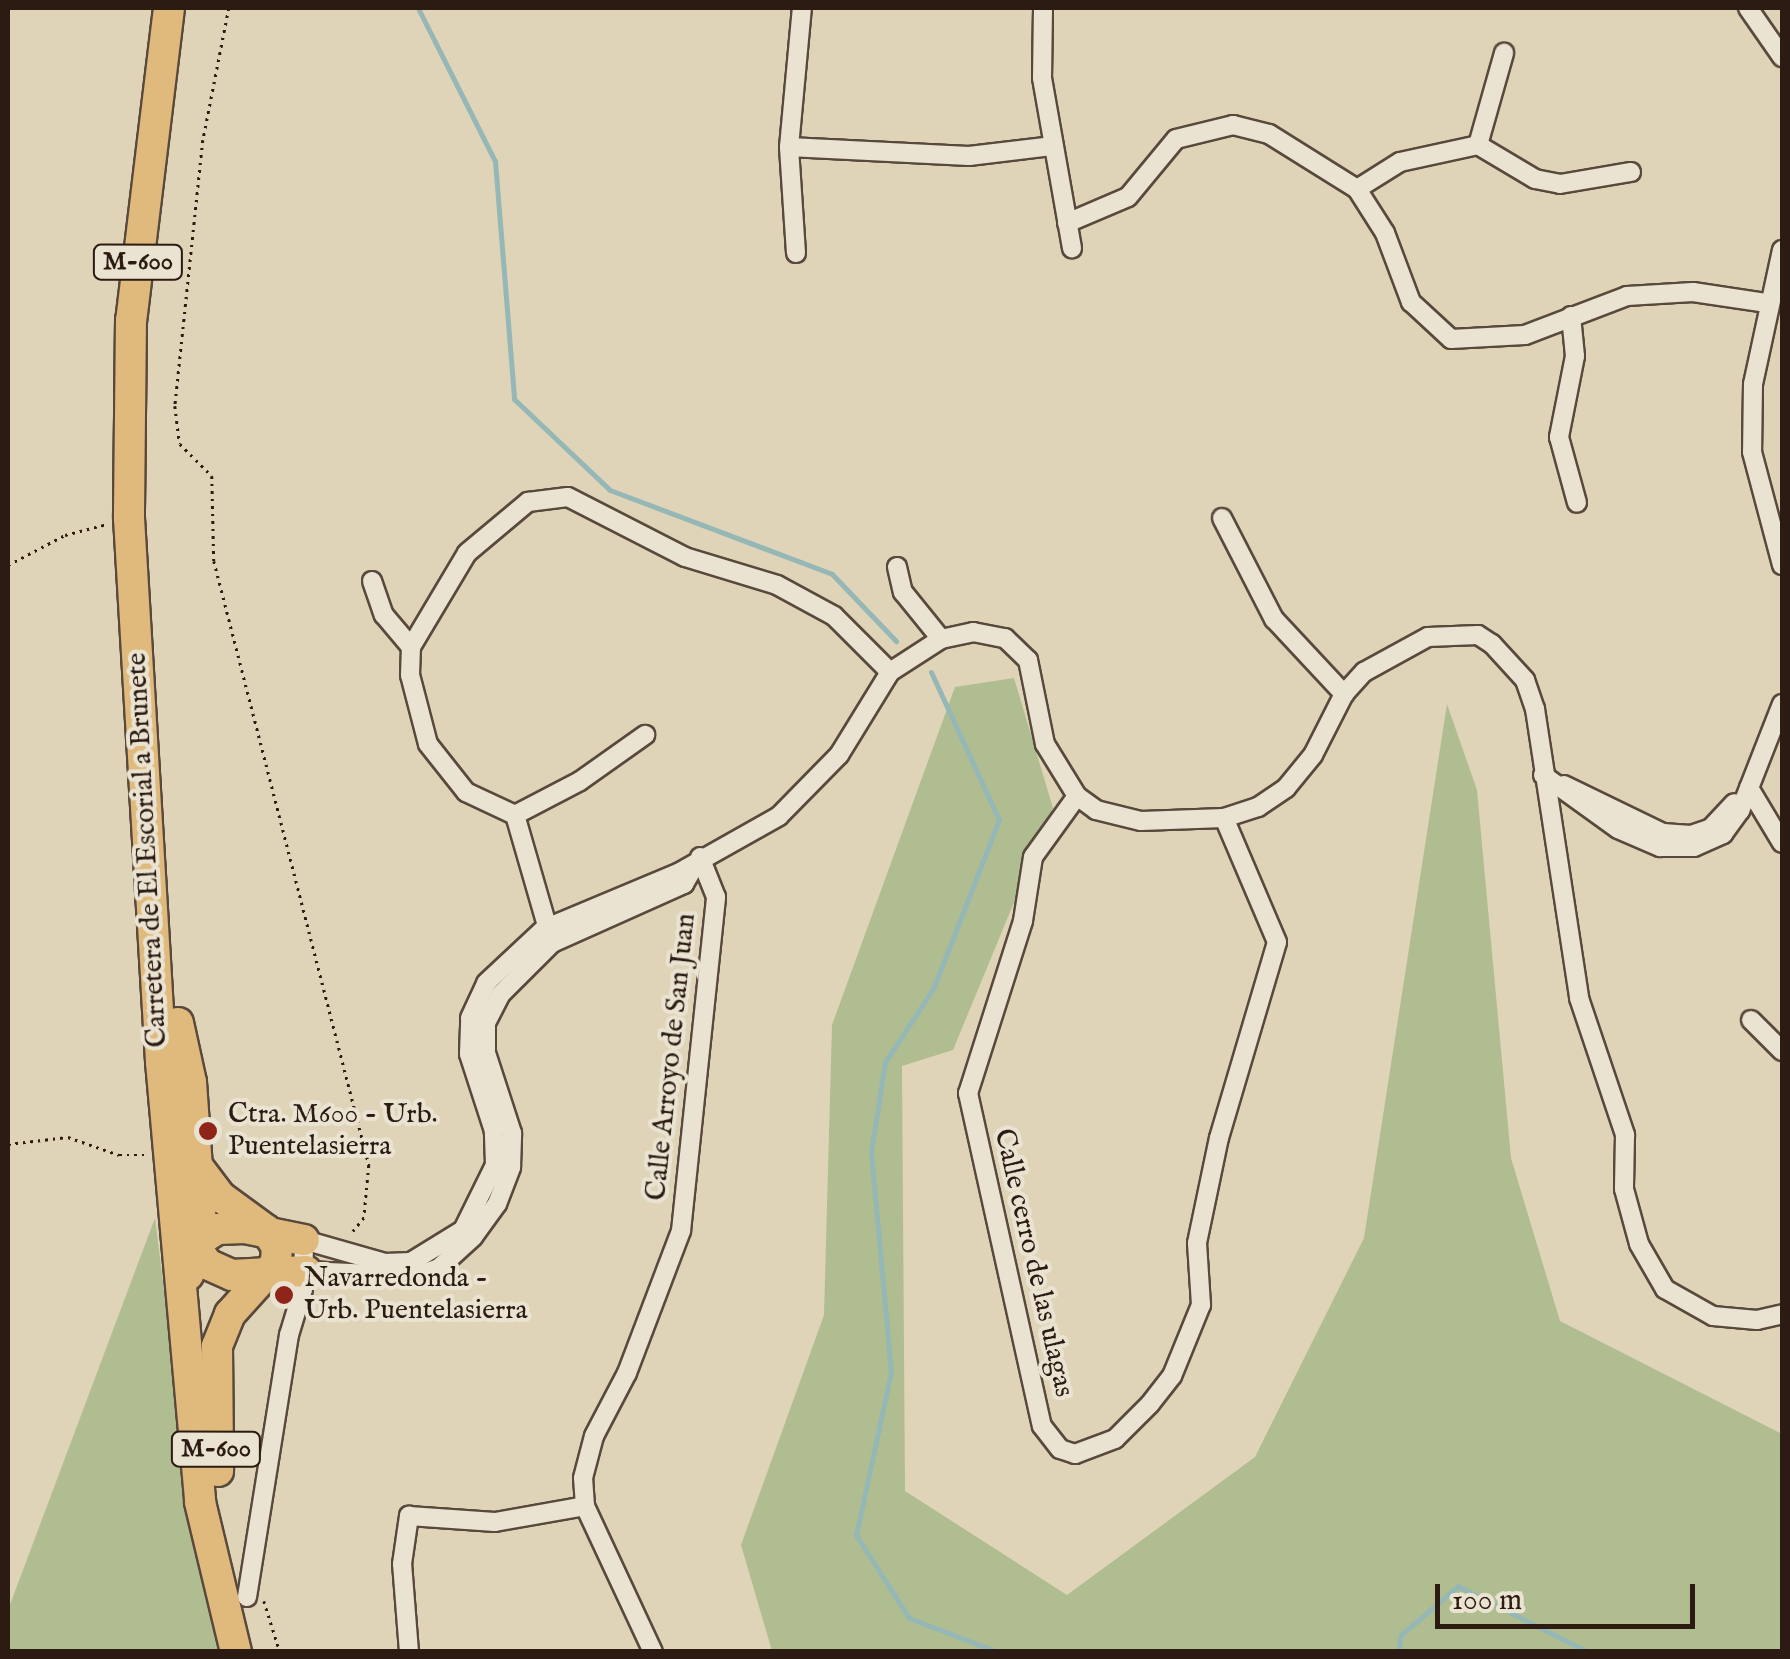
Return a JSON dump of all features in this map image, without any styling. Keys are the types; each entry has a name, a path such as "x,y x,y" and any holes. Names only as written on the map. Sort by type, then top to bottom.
{"highway":[{"name":"M-600","path":"136,638 129,518 131,320 169,8"},
{"name":"Carretera de El Escorial a Brunete","path":"136,638 178,1023 218,1471 230,1578 249,1652"},
{"name":"Carretera de El Escorial a Brunete","path":"136,638 160,1062 200,1502 236,1652"},
{"path":"178,1023 198,1167 201,1226 186,1259 192,1313 185,1342"},
{"path":"160,1062 172,1095 185,1231 207,1264 263,1277 306,1271"},
{"path":"198,1167 221,1198 266,1230 277,1247 276,1263 230,1314 217,1346 218,1471"},
{"path":"195,1243 217,1229 266,1230 304,1240"}],"street":[{"path":"796,253 789,147 802,8"},
{"path":"1043,8 1042,78 1072,248"},
{"path":"1748,8 1782,56"},
{"path":"1478,145 1504,53"},
{"path":"1067,223 1128,197 1176,139 1201,128 1233,125 1269,134 1357,189 1385,233 1411,302 1451,339 1525,335 1627,296 1693,292 1767,302"},
{"path":"1357,189 1400,162 1478,145 1536,179 1560,184 1631,172"},
{"path":"789,147 970,156 1052,146"},
{"path":"1782,250 1767,302 1752,384 1752,452 1782,565"},
{"path":"1571,316 1575,356 1560,437 1577,503"},
{"path":"548,936 515,816 466,792 428,744 410,675 410,647 467,553 528,502 568,497 645,540 805,601 834,616 890,672"},
{"path":"1222,518 1274,620 1344,694"},
{"path":"897,566 903,592 941,639"},
{"path":"372,580 384,615 410,647"},
{"path":"254,1595 306,1271 304,1240 337,1251 411,1262 464,1230 495,1166 494,1132 468,1054 470,1018 486,983 548,936 684,884 700,857 780,816 839,755 890,672 941,639 991,634 1019,647 1028,660 1045,744 1077,796 1129,819 1224,818 1286,788 1313,755 1344,694 1394,652 1428,637 1478,635 1526,680 1579,998 1625,1135 1624,1189 1639,1244 1666,1289 1713,1316 1757,1320 1782,1314"},
{"path":"1543,775 1618,829 1660,848 1694,848 1724,834 1749,788 1782,704"},
{"path":"515,816 580,782 645,735"},
{"path":"1749,788 1782,843"},
{"name":"Calle cerro de las ulagas","path":"1077,796 1034,857 1022,921 968,1092 1042,1426 1060,1449 1075,1454 1116,1439 1150,1404 1172,1376 1201,1305 1197,1243 1219,1138 1278,942 1224,818"},
{"name":"Calle Arroyo de San Juan","path":"653,1652 585,1506 583,1478 594,1436 626,1373 682,1231 716,897 700,857"},
{"path":"306,1271 416,1276 439,1268 473,1237 497,1204 510,1167 512,1132 486,1054 486,1023 522,967 548,936"},
{"path":"1751,1020 1782,1051"},
{"path":"408,1652 402,1564 409,1516 494,1522 585,1506"}],"path":[{"path":"230,8 203,140 176,406 180,444 212,476 214,560 370,1165 364,1218 337,1251"},
{"path":"8,566 65,535 129,518"},
{"path":"8,1144 68,1137 119,1154 156,1154"},
{"path":"254,1595 280,1652"}],"green space":[{"path":"1014,678 1053,808 953,1050 902,1066 905,1491 1067,1595 1255,1457 1364,1238 1447,704 1477,790 1511,1158 1560,1321 1782,1434 1782,1651 772,1651 741,1545 824,1315 832,1025 955,687"},
{"path":"155,1218 197,1557 225,1651 8,1651 8,1610"}],"waterway":[{"path":"418,8 495,161 514,399 610,490 832,574 896,641"},
{"path":"931,672 999,820 933,989 885,1062 871,1152 891,1372 856,1535 909,1618 998,1652"},
{"path":"1398,1652 1401,1635 1458,1586 1588,1652"}],"place":[{"name":"Ctra. M600 - Urb. Puentelasierra","path":"208,1131"},
{"name":"Navarredonda - Urb. Puentelasierra","path":"284,1295"}]}
